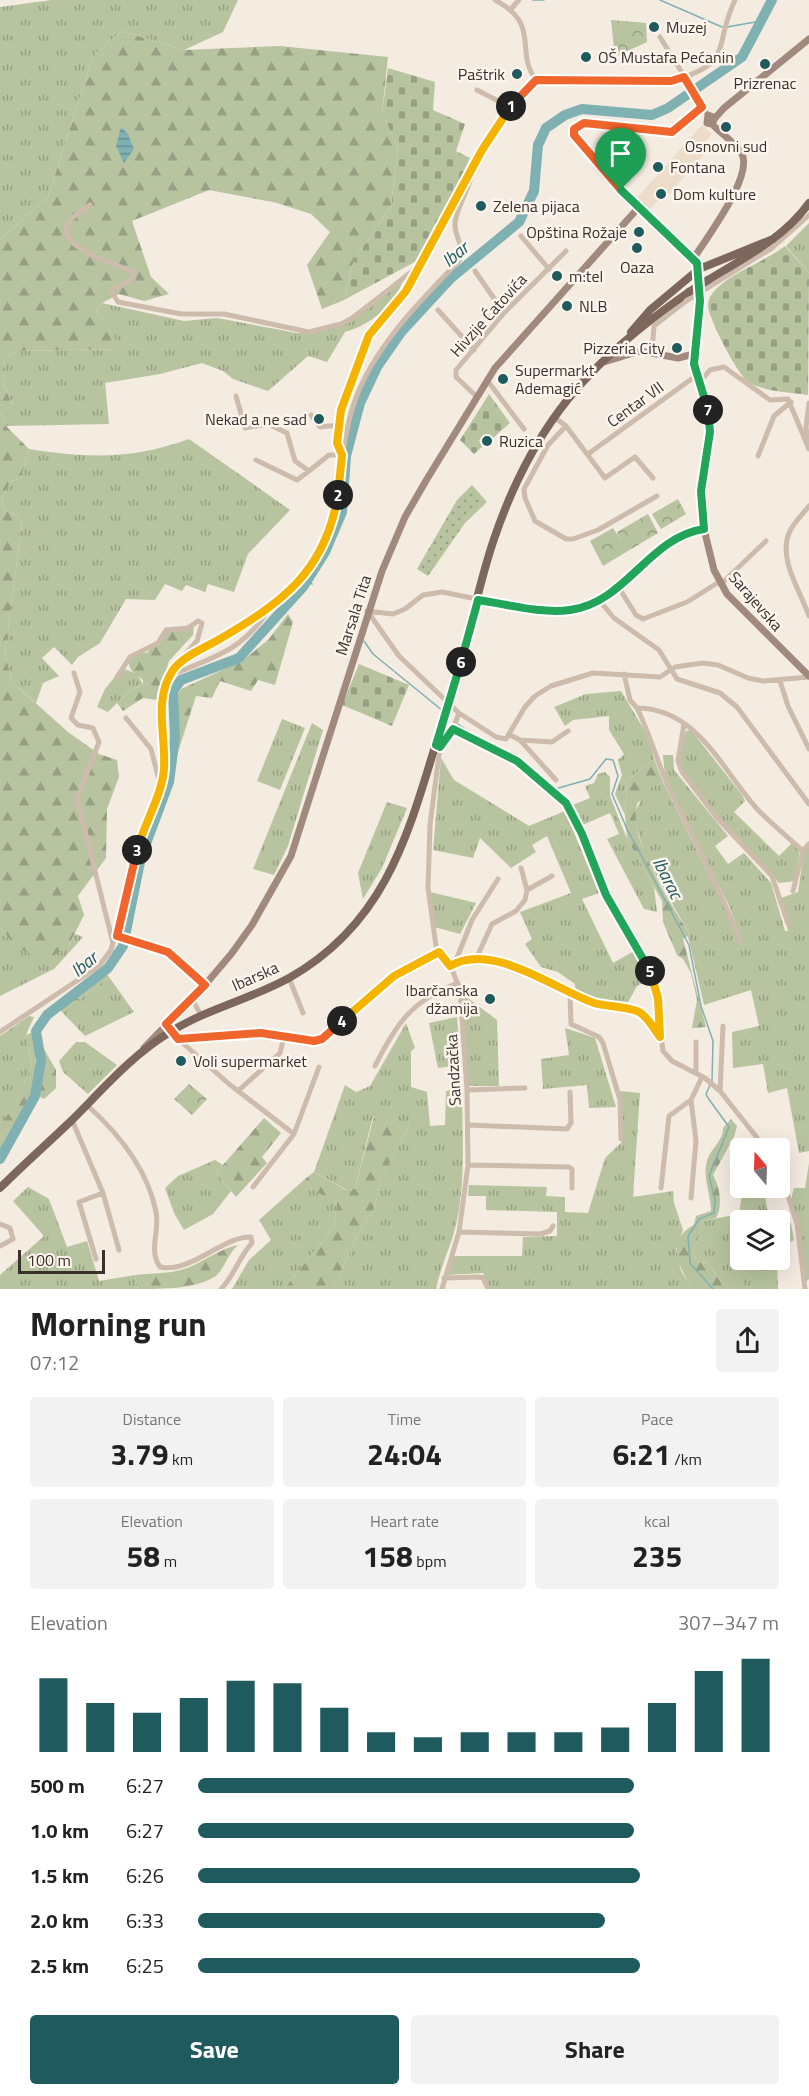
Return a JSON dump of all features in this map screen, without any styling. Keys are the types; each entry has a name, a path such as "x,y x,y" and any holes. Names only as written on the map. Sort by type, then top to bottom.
{"main road":[{"path":"628,339 773,239 795,220 809,203"},
{"path":"628,339 636,324 650,310 699,269 773,239"},
{"name":"Ibarska","path":"0,1188 168,1028 289,978 340,940 369,908 393,868 438,746 440,730 493,543 519,476 573,390 628,339"}],"street":[{"path":"495,0 510,10 523,27 528,67 536,80"},
{"path":"510,10 519,0"},
{"path":"342,455 337,447 343,400 369,335 406,291 487,142 510,107 536,80 671,81 685,79 718,58 725,27 735,0"},
{"path":"660,37 702,107 741,152 743,169 734,193 694,258"},
{"path":"711,118 809,39"},
{"path":"477,90 510,107"},
{"path":"699,269 694,258 609,178 574,135 577,125 584,123 672,132 702,107"},
{"path":"169,676 238,645 251,635 269,609 306,573 325,539 334,516 342,455 356,397 389,339 462,255 456,222 468,191 472,172"},
{"path":"90,205 68,223 66,229 68,237 79,249 135,272 133,279 111,291 113,298 118,302 181,314 217,313 272,323 297,331 327,328 353,318 420,265"},
{"name":"Marsala Tita","path":"168,1028 252,925 291,856 320,771 367,611 405,517 487,380 538,316 639,207"},
{"path":"708,284 772,248 809,215"},
{"path":"521,236 549,269"},
{"name":"Hivzije Ćatovića","path":"477,397 455,375 456,370 504,313 566,251"},
{"name":"Sarajevska","path":"699,269 699,318 694,354 698,379 710,422 701,491 704,529 720,583 809,676"},
{"path":"475,271 504,313"},
{"path":"652,353 654,326 688,296"},
{"path":"438,310 474,350"},
{"path":"628,339 640,351"},
{"path":"600,364 640,351 678,358 694,354"},
{"name":"Centar VII","path":"588,454 710,370 724,367 770,400 784,398 791,402"},
{"path":"487,380 524,429"},
{"path":"236,396 245,428 268,424 288,433 295,461 309,471"},
{"path":"758,456 774,416 791,402 796,424 809,448"},
{"path":"809,403 806,427 809,448"},
{"path":"310,415 320,427 339,424"},
{"path":"554,417 566,426 605,478 635,457 653,478"},
{"path":"566,426 548,445 524,489 528,506 538,524 566,539 581,538 657,496"},
{"path":"256,460 297,480 329,455 342,455"},
{"path":"809,506 792,527 787,542 792,577 809,616"},
{"path":"367,611 393,614 405,609 417,598 430,593 442,592 517,607 570,610 599,600 611,591 620,588 678,536 704,529"},
{"path":"620,588 636,615 643,619 687,602 720,583 765,541"},
{"path":"599,600 614,618 659,650 677,679 720,693 737,706 809,804"},
{"path":"175,667 269,609"},
{"path":"367,611 399,656 458,715 496,737 506,739 525,707 552,686 593,674 660,677 670,669 703,663 718,665 748,678 780,681 809,676"},
{"path":"0,1032 99,966 108,957 120,937 141,834 160,784 164,758 161,700 169,676 197,641 202,625 200,621 188,628 166,630 158,643 130,657 117,677"},
{"path":"74,672 80,692 71,718 78,725 93,728 99,742 77,799 114,944"},
{"path":"624,674 630,700 637,708 651,737 669,788 698,842 740,941"},
{"path":"780,681 788,706 809,748"},
{"path":"637,708 665,712 699,735 760,811 803,851"},
{"path":"438,746 454,727 458,715"},
{"path":"126,718 151,748 160,784"},
{"path":"684,724 678,761 680,769 717,818 772,876 788,924"},
{"path":"454,727 517,761 566,803 582,834 606,895 635,943 655,983 660,1037 667,1056 703,1077 720,1091 757,1138"},
{"path":"520,740 552,742 568,731"},
{"path":"510,735 520,740 556,780"},
{"name":"Sandzačka","path":"438,746 430,825 428,888 433,931 439,952 452,964 458,983 462,1009 469,1125 468,1165 459,1232 442,1289"},
{"path":"793,891 803,851 809,844"},
{"path":"476,959 488,930 497,921 520,908 527,890 520,868"},
{"path":"527,890 552,876"},
{"path":"452,964 472,920 498,879"},
{"path":"120,937 168,952 205,985"},
{"path":"178,1039 261,1033 314,1041 322,1039 386,982 439,952"},
{"path":"452,964 476,959 538,976 570,993 596,1003 638,1012 660,1037"},
{"path":"289,978 303,1013"},
{"path":"375,1066 396,1026 411,1009 426,997 458,983"},
{"path":"570,993 571,1024 599,1037 603,1043 620,1100 621,1139"},
{"path":"192,999 201,1016"},
{"path":"720,1091 723,1026"},
{"path":"168,1028 238,1091 294,1134"},
{"path":"238,1091 280,1053 284,1037"},
{"path":"696,1042 696,1073"},
{"path":"253,1187 294,1134 319,1067"},
{"path":"661,1188 669,1116 691,1100 703,1077"},
{"path":"468,1090 525,1088"},
{"path":"469,1125 567,1129 571,1123 570,1092"},
{"path":"691,1100 696,1141 691,1197"},
{"path":"87,1105 121,1139 141,1173 156,1210 154,1244 160,1267 176,1265 205,1256 236,1240 251,1237 252,1243 243,1252 233,1273 221,1289"},
{"path":"72,1120 103,1193 119,1250"},
{"path":"468,1165 568,1167 572,1169 572,1188"},
{"path":"96,1259 79,1202 103,1193"},
{"path":"789,1198 797,1224 805,1289"},
{"path":"0,1224 10,1228 13,1239 0,1246"},
{"path":"459,1232 540,1234 550,1231 553,1226"},
{"path":"444,1278 479,1276 483,1278 489,1289"}],"green space":[{"path":"52,0 238,0 223,32 184,50 122,31 93,56 48,197 0,240 0,7"},
{"path":"611,20 646,23 647,42 615,57"},
{"path":"122,31 184,50 280,46 388,57 382,113 398,148 391,206 354,260 344,300 322,309 307,265 330,232 311,214 277,203 209,190 132,221 151,277 169,294 144,301 119,294 102,303 96,312 122,349 17,351 5,359 3,383 13,406 0,404 0,240 48,197 93,56"},
{"path":"388,68 435,82 433,110 465,124 456,151 470,158 424,257 344,300 354,260 391,206 398,148 382,113"},
{"path":"809,223 809,273 786,246"},
{"path":"785,246 809,273 808,395 763,388 745,379 725,348 708,307 712,294 726,280"},
{"path":"406,274 396,294 383,311 366,323 345,332 327,362 308,356 268,391 233,379 223,371 202,363 160,374 105,383 109,424 6,426 0,412 0,404 13,405 3,383 5,359 17,351 121,349 96,312 102,303 184,321 217,318 297,333 325,329 344,321"},
{"path":"489,394 510,423 493,438 490,436 479,440 482,447 474,454 460,440"},
{"path":"0,412 6,426 29,449 21,478 10,482 1,500 5,510 14,514 22,523 5,652 12,682 68,732 99,754 117,760 119,777 107,809 106,858 78,896 84,915 68,947 49,958 32,955 15,946 0,927"},
{"path":"189,439 290,510 248,554 234,592 208,584 205,592 186,585 182,591 165,584 155,600 126,599 100,643 78,657 72,665 54,647 42,658 59,676 43,683 36,703 12,682 5,652 22,523 14,514 5,510 1,500 10,482 21,478 29,449 90,455 128,454 148,451"},
{"path":"472,485 487,502 465,523 428,576 417,569 457,500"},
{"path":"678,499 686,514 661,529 652,514"},
{"path":"648,514 658,533 603,566 590,541 613,528 620,539 617,532"},
{"path":"288,614 293,622 275,685 258,680 251,691 220,681 212,698 196,696 177,755 177,696 181,689 242,661 268,640"},
{"path":"194,624 193,635 169,661 157,700 143,698 123,711 117,703 128,692 143,684 143,680 131,670 128,662 139,653 147,653 167,631"},
{"path":"359,664 409,685 392,726 342,705"},
{"path":"122,668 137,674 143,684 128,692 108,712 97,707 105,689"},
{"path":"621,691 649,738 654,759 627,781 625,815 615,794 622,775 618,760 624,754 609,730 609,716 573,720 565,726 554,707 586,694"},
{"path":"282,719 305,728 280,790 257,781"},
{"path":"312,723 323,730 288,846 274,875 253,869"},
{"path":"691,730 742,795 745,801 734,812 779,856 792,843 800,849 795,881 779,883 718,816 681,768 682,744 686,731"},
{"path":"663,755 673,755 674,770 728,836 715,846 728,864 744,853 771,883 785,931 788,931 781,898 798,892 804,852 809,847 809,1151 799,1153 787,1088 768,1093 763,1064 733,1068 732,1032 759,1026 751,990 704,1005 688,936 690,935 645,856 633,814 649,788 663,782 742,942 730,908 665,777"},
{"path":"441,758 454,780 529,826 565,811 599,893 582,899 613,963 634,951 648,980 637,986 626,1006 609,1006 576,994 575,984 558,972 541,967 525,944 532,939 520,912 571,893 547,836 532,845 536,852 511,868 480,838 473,858 433,850"},
{"path":"654,759 663,782 649,788 647,800 638,802 636,816 638,832 652,870 690,935 683,939 706,1027 692,1028 697,1000 691,973 683,959 677,955 663,922 662,901 627,839 625,815 627,781"},
{"path":"605,772 610,777 610,796 627,839 654,887 657,912 644,909 607,839 619,834 610,813 578,827 570,806 590,798 585,786 594,783 598,774"},
{"path":"387,802 407,808 382,868 363,899 358,873"},
{"path":"430,892 476,903 460,934 434,927"},
{"path":"0,927 15,946 68,947 75,934 83,937 54,969 0,996"},
{"path":"106,973 109,977 62,1012 59,1009"},
{"path":"109,977 134,1012 85,1036 62,1012"},
{"path":"461,993 497,1020 499,1086 467,1086"},
{"path":"29,1016 34,1017 26,1035 32,1065 13,1111 0,1123 0,1036"},
{"path":"457,1017 461,1065 438,1068 429,1023"},
{"path":"406,1023 415,1048 411,1051 411,1087 427,1092 430,1126 445,1125 446,1091 462,1088 462,1181 453,1236 436,1289 333,1289 359,1232 374,1209 381,1179 410,1124 373,1116 355,1189 347,1190 314,1172 345,1085 356,1092 370,1086"},
{"path":"565,1028 595,1038 616,1107 589,1108 587,1085 543,1089 541,1059 569,1055"},
{"path":"34,1032 35,1068 30,1097 25,1111 0,1155 0,1123 13,1110 32,1065 26,1035"},
{"path":"40,1042 56,1070 56,1088 44,1099 38,1096 43,1062"},
{"path":"76,1042 85,1042 117,1065 88,1094 63,1072 59,1061"},
{"path":"189,1084 207,1099 192,1115 174,1099"},
{"path":"620,1091 640,1093 633,1197 673,1191 674,1203 683,1230 676,1249 681,1271 693,1289 488,1289 483,1273 446,1275 452,1256 522,1256 523,1237 557,1236 557,1212 486,1210 486,1196 468,1196 469,1185 547,1187 546,1196 565,1197 565,1212 588,1213 605,1158 622,1142"},
{"path":"379,1108 410,1124 381,1179 374,1209 359,1232 333,1289 284,1289 334,1227 337,1202 314,1191 305,1179 314,1172 346,1190 355,1189 374,1116"},
{"path":"264,1118 281,1133 262,1157 267,1163 236,1197 216,1173"},
{"path":"731,1119 737,1126 734,1137 730,1138 730,1144 713,1175 720,1196 718,1213 716,1218 703,1221 693,1254 697,1261 708,1264 723,1284 735,1279 742,1280 745,1289 693,1289 679,1263 677,1246 685,1231 694,1225 696,1216 711,1211 706,1164 722,1136 723,1128"},
{"path":"215,1160 223,1165 216,1173 231,1191 213,1214 184,1230 174,1213 165,1188 178,1176"},
{"path":"809,1163 809,1279 805,1283 791,1199 794,1188 805,1188"},
{"path":"305,1179 315,1191 337,1202 334,1227 284,1289 232,1289 249,1260 271,1240 259,1220"},
{"path":"28,1187 49,1199 67,1247 87,1241 99,1281 135,1275 138,1289 0,1289 0,1275 44,1236 13,1201"},
{"path":"741,1198 766,1198 767,1210 740,1210"},
{"path":"730,1216 730,1270 777,1270 778,1289 745,1289 723,1284 708,1264 697,1261 693,1254 703,1221"},
{"path":"790,1223 794,1240 790,1242"},
{"path":"238,1245 216,1276 199,1284 138,1289 135,1275 181,1270"}],"shaded area":[{"path":"702,125 712,134 705,142 710,147 669,194 666,191 650,209 637,198"}],"water":[{"path":"121,127 128,134 134,149 124,163 116,146"}],"waterway":[{"path":"533,0 544,0"},
{"path":"660,0 722,27"},
{"name":"Ibar","path":"0,1159 35,1096 41,1061 36,1031 47,1015 108,968 123,946 141,857 169,782 175,737 173,691 181,680 239,658 303,587 325,552 342,512 346,456 360,403 377,367 402,331 450,279 519,222 534,191 538,145 546,128 565,115 582,109 652,115 668,108 742,57 772,0"},
{"path":"727,27 761,21"},
{"name":"Ibarac","path":"307,581 312,584"},
{"name":"Ibarac","path":"364,641 373,654 443,711"},
{"name":"Ibarac","path":"458,724 476,737 515,754 532,770"},
{"name":"Ibarac","path":"551,787 555,789 590,779 606,759 613,760 618,776 612,794 627,829 689,945 701,1006 713,1041 712,1081"},
{"name":"Ibarac","path":"710,1085 706,1094 729,1127 709,1176 715,1200 714,1213 699,1219 688,1236 690,1263 713,1289"}],"place":[{"name":"Muzej","path":"654,27"},
{"name":"OŠ Mustafa Pećanin","path":"586,57"},
{"name":"Prizrenac","path":"765,64"},
{"name":"Paštrik","path":"517,74"},
{"name":"Osnovni sud","path":"726,127"},
{"name":"Fontana","path":"658,167"},
{"name":"Dom kulture","path":"661,194"},
{"name":"Zelena pijaca","path":"481,206"},
{"name":"Opština Rožaje","path":"639,232"},
{"name":"Oaza","path":"637,248"},
{"name":"m:tel","path":"557,276"},
{"name":"NLB","path":"567,306"},
{"name":"Pizzeria City","path":"677,348"},
{"name":"Supermarkt Ademagić","path":"503,379"},
{"name":"Nekad a ne sad","path":"319,419"},
{"name":"Ruzica","path":"487,441"},
{"name":"Ibarčanska džamija","path":"490,999"},
{"name":"Voli supermarket","path":"181,1061"}],"route":[{"path":"684,77 702,107 672,132 661,129 584,123 577,125 574,129 574,135 621,190 694,258 699,269 700,301 694,364 710,422 701,491 704,529 678,536 620,588 611,591 597,601 570,610 517,607 478,600 436,745 440,747 453,729 517,761 566,803 582,834 606,895 635,943 655,983 660,1014 660,1037 645,1017 638,1012 613,1008 575,996 551,981 498,963 468,959 450,966 439,952 407,968 386,982 322,1039 314,1041 261,1033 178,1039 170,1032 166,1024 205,985 168,952 117,936 141,834 164,775 161,700 165,684 175,667 269,609 306,573 315,559 334,516 338,494 342,455 337,447 343,400 359,367 369,335 406,291 482,150 526,87 536,80 671,81 684,77"}]}
